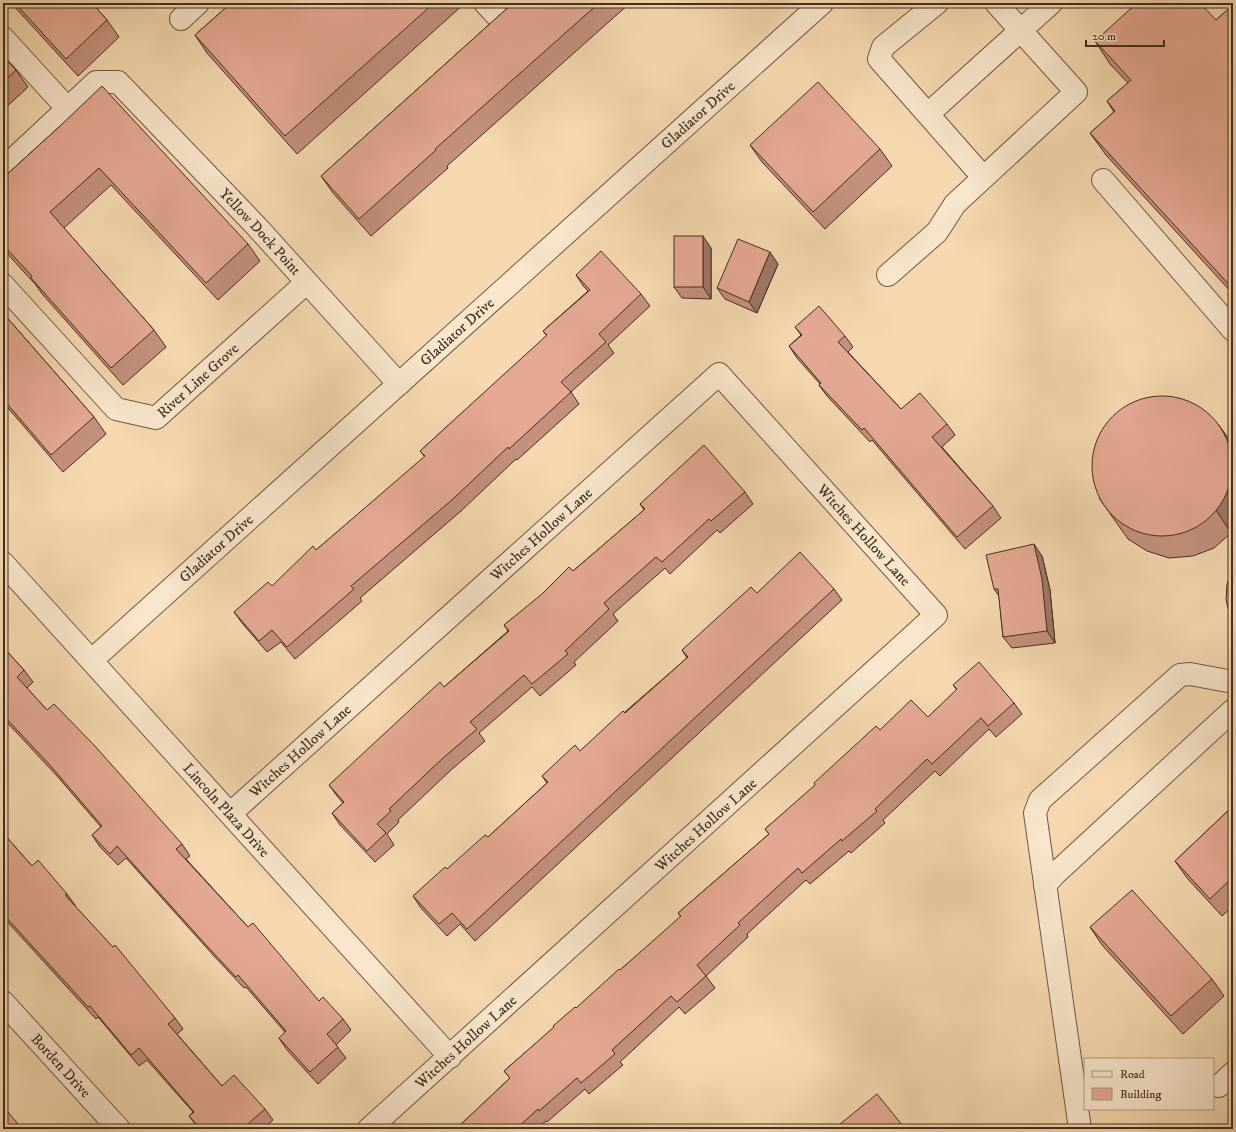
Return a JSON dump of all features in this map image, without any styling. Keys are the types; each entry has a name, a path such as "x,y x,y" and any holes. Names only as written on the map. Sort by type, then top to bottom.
{"street":[{"path":"181,19 198,3"},
{"path":"491,17 516,3"},
{"name":"Gladiator Drive","path":"92,660 822,3"},
{"path":"937,3 883,47 879,59 983,178"},
{"path":"888,275 937,232 955,204 1076,92 996,3"},
{"path":"928,114 1051,3"},
{"path":"3,38 68,109 3,169"},
{"name":"Yellow Dock Point","path":"68,109 96,82 118,82 257,227 306,283 399,384"},
{"path":"1103,180 1233,330"},
{"name":"River Line Grove","path":"3,285 116,409 156,418 306,283"},
{"name":"Witches Hollow Lane","path":"231,813 719,374 936,615 369,1129"},
{"name":"Lincoln Plaza Drive","path":"3,563 231,813 450,1057"},
{"path":"1080,1129 1056,947 1045,885 1035,813 1040,800 1180,676 1190,674 1233,682"},
{"path":"1045,885 1055,874 1233,710"},
{"name":"Borden Drive","path":"3,1002 119,1129"}],"building":[{"path":"15,3 92,3 107,20 66,59"},
{"path":"231,3 434,3 285,136 195,35"},
{"path":"513,3 599,3 359,219 321,176"},
{"path":"1137,3 1200,3 1216,20 1233,5 1233,289 1090,133 1115,111 1107,101 1131,80 1095,41"},
{"path":"3,56 16,70 3,82"},
{"path":"818,82 880,149 813,212 750,145"},
{"path":"102,86 248,244 206,283 99,168 50,212 154,330 111,368 31,278 32,276 3,245 3,178"},
{"path":"674,236 703,236 703,287 674,287"},
{"path":"738,239 770,252 749,302 717,288"},
{"path":"601,251 641,294 599,334 606,342 561,382 571,392 509,449 508,447 453,499 351,586 354,589 287,647 272,630 259,641 234,612 268,582 272,586 313,546 316,550 425,456 420,451 547,335 543,331 590,290 576,275"},
{"path":"819,306 845,336 838,342 901,409 920,393 947,424 932,437 993,506 957,537 864,428 862,430 819,385 821,383 789,346 802,335 795,327"},
{"path":"3,313 94,417 51,455 3,399"},
{"path":"1162,396 1182,399 1189,402 1201,408 1216,422 1229,446 1232,466 1229,486 1226,493 1220,505 1206,520 1182,533 1162,536 1142,533 1135,530 1123,524 1108,510 1095,486 1092,466 1095,446 1098,439 1104,427 1118,412 1142,399"},
{"path":"704,445 745,492 711,521 709,519 662,562 656,557 604,603 609,609 565,651 568,654 532,684 524,675 470,722 477,729 443,758 389,809 391,811 377,824 386,833 367,851 332,813 344,802 329,785 440,682 444,687 509,631 504,625 542,594 569,567 573,571 645,509 640,504"},
{"path":"1034,544 1042,579 1047,631 1003,637 998,589 994,589 986,555"},
{"path":"800,552 834,589 467,929 452,913 439,924 413,896 445,867 447,869 485,835 488,837 548,782 542,776 575,745 580,751 623,711 625,713 688,657 682,650 751,587 757,593"},
{"path":"1233,567 1233,621 1230,616 1226,600 1227,584"},
{"path":"3,647 24,670 17,677 47,710 54,704 94,745 182,844 176,849 248,927 253,923 319,1001 323,997 343,1019 327,1034 338,1047 310,1072 279,1038 286,1031 238,975 236,977 117,846 110,854 92,835 102,826 49,764 3,715"},
{"path":"979,662 1014,703 988,726 981,718 932,764 927,759 875,809 877,811 842,841 841,839 802,873 798,868 738,923 740,925 697,965 706,976 677,1002 671,996 612,1050 615,1054 581,1083 577,1078 539,1111 538,1109 516,1129 456,1129 510,1078 504,1071 554,1027 553,1026 575,1007 576,1008 681,916 678,913 769,834 765,829 815,785 814,783 876,726 880,730 911,700 928,717 957,689 953,685"},
{"path":"1233,806 1233,877 1210,899 1175,861"},
{"path":"3,833 32,866 38,860 67,894 65,895 113,947 115,945 175,1018 168,1024 222,1086 234,1075 265,1109 242,1129 232,1129 229,1125 226,1127 223,1124 217,1129 201,1129 189,1116 194,1112 139,1048 131,1055 90,1006 88,1007 3,914"},
{"path":"1132,890 1212,979 1171,1016 1090,927"},
{"path":"877,1094 903,1126 899,1129 834,1129"},
{"path":"3,1106 22,1129 3,1129"}]}
